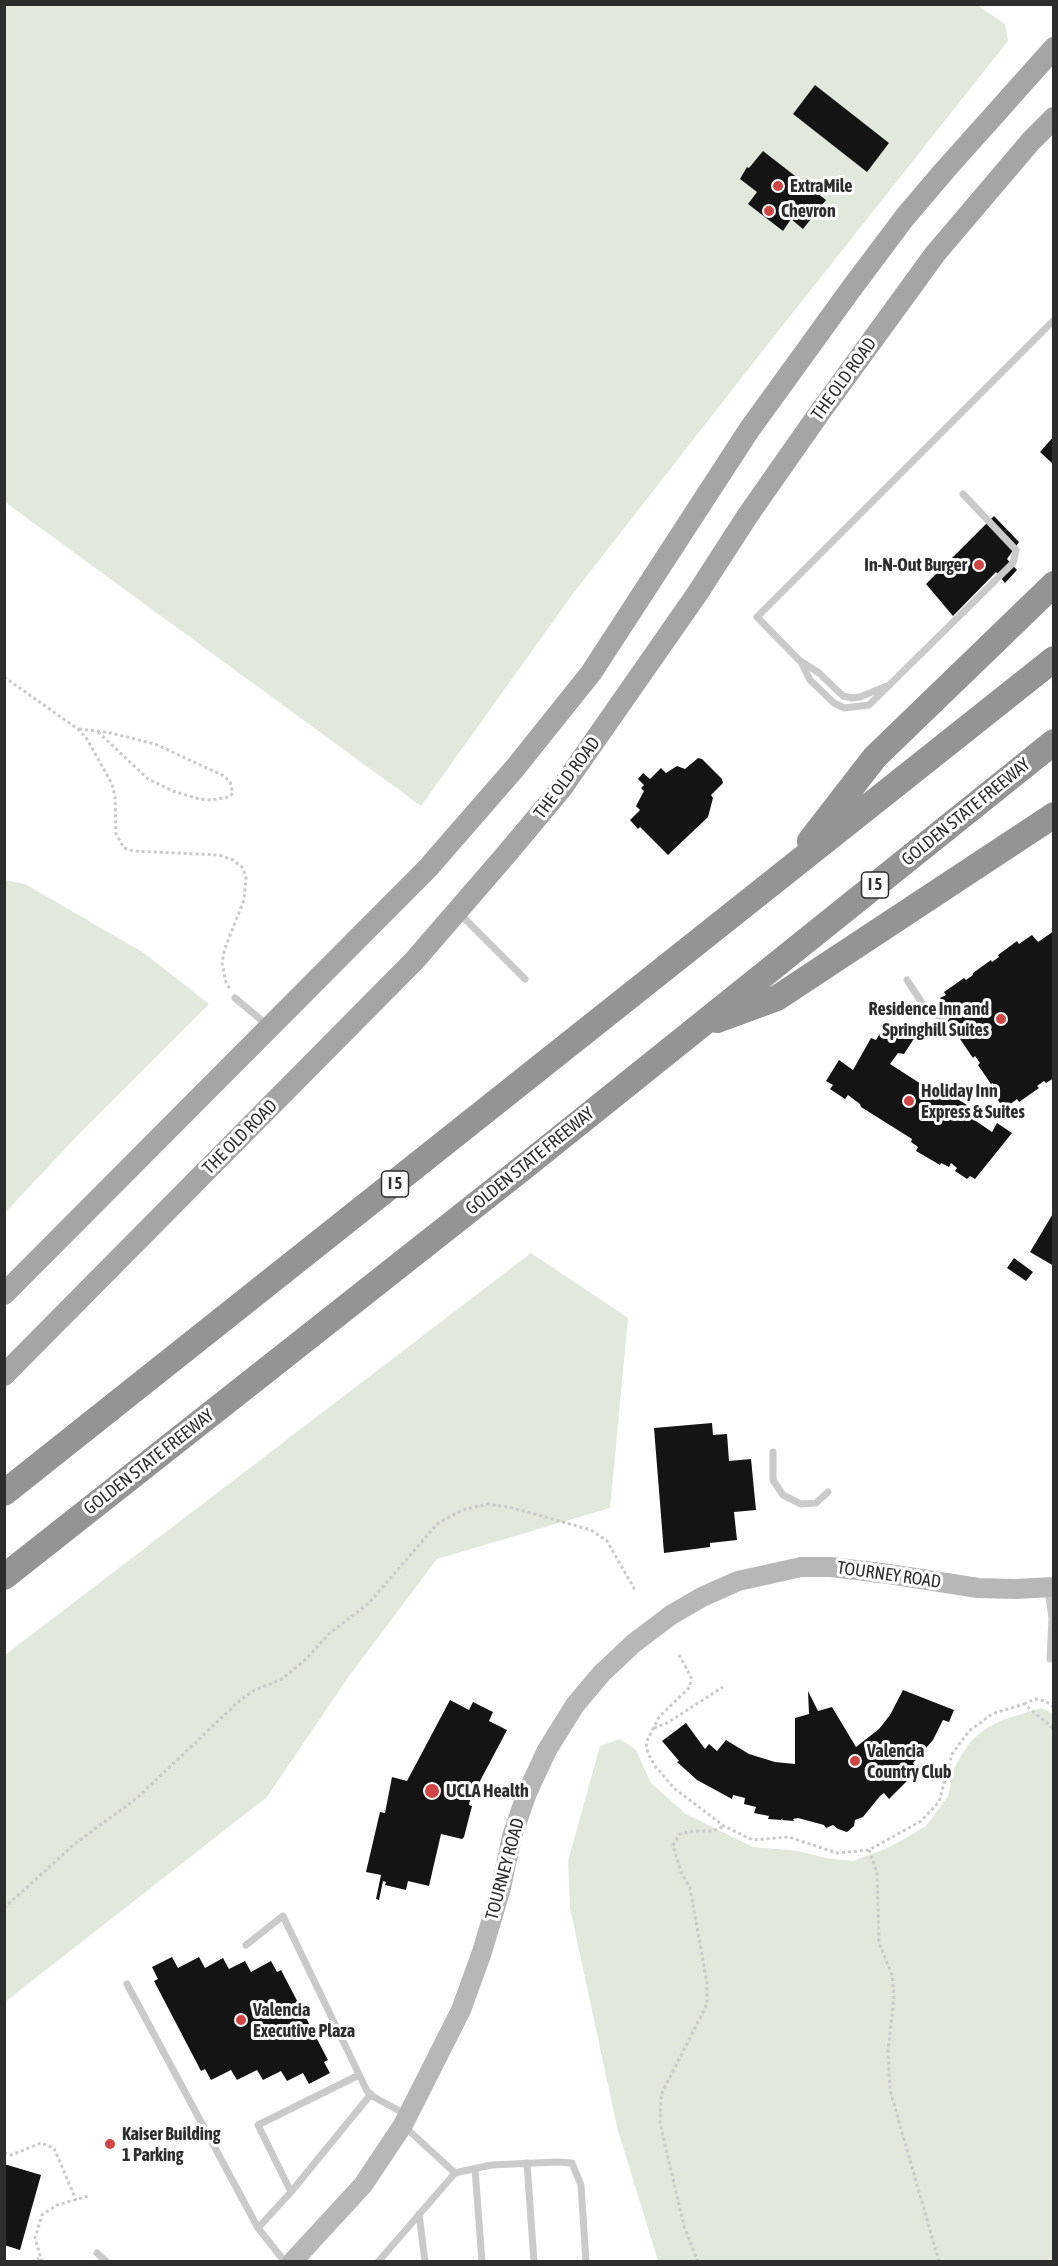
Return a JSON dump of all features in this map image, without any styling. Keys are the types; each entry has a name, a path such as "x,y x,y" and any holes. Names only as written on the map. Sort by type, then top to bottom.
{"highway":[{"name":"I 5","path":"784,874 875,757 1053,584"},
{"name":"I 5","path":"4,1493 1053,659"},
{"name":"GOLDEN STATE FREEWAY","path":"4,1576 1053,742"},
{"name":"I 5","path":"697,1027 777,998 1053,815"}],"main road":[{"path":"4,1294 428,868 551,724 591,673 749,430 801,357 905,217 1053,48"},
{"name":"THE OLD ROAD","path":"4,1375 414,961 561,789 818,415 934,254 1023,149 1053,118"}],"street":[{"name":"TOURNEY ROAD","path":"292,2262 363,2185 405,2120 461,2010 485,1942 501,1888 512,1836 526,1793 547,1749 575,1705 602,1672 634,1643 671,1615 702,1597 738,1581 801,1567 831,1567 978,1588 1051,1587"}],"lane":[{"path":"887,686 860,697 843,696 819,674 799,660 757,617 1053,320"},
{"path":"799,660 810,680 834,703 844,708 869,705 1013,563 1016,550 963,494"},
{"path":"457,912 525,979"},
{"path":"907,980 928,1012 941,1017"},
{"path":"236,999 271,1027"},
{"path":"772,1452 773,1480 783,1495 801,1504 816,1503 828,1492"},
{"path":"1050,1659 1051,1587"},
{"path":"246,1945 284,1916 370,2094 405,2120 455,2173"},
{"path":"127,1984 258,2228 285,2262"},
{"path":"291,2192 258,2125 359,2075"},
{"path":"258,2228 291,2192 370,2094"},
{"path":"527,2163 534,2262"},
{"path":"378,2262 455,2173 491,2165 572,2163 581,2186 586,2262"},
{"path":"475,2169 482,2262"},
{"path":"419,2214 425,2262"},
{"path":"97,2253 107,2262"}],"path":[{"path":"4,677 78,729 87,740 112,784 115,797 116,834 124,848 133,851 219,855 233,860 242,867 246,877 244,900 225,948 222,963 225,982 236,999"},
{"path":"78,729 97,731 155,744 224,776 230,782 232,793 229,797 213,800 199,799 173,791 148,779 97,731"},
{"path":"4,1908 76,1844 137,1798 239,1701 253,1691 282,1679 305,1660 330,1633 369,1603 437,1524 462,1510 488,1504 513,1508 591,1530 607,1541 624,1566 635,1590"},
{"path":"679,1655 691,1677 690,1687 659,1717 646,1743 655,1766 675,1789 724,1826 753,1840 789,1837 837,1853 869,1850 921,1821 939,1802 952,1754 969,1731 992,1714 1035,1699 1045,1701 1053,1707"},
{"path":"654,1728 667,1723 723,1687"},
{"path":"1024,1704 1053,1729"},
{"path":"698,2262 684,2226 660,2123 661,2095 707,2004 707,1983 690,1888 681,1872 673,1845 680,1834 693,1831 713,1831 724,1826"},
{"path":"869,1850 877,1872 879,1943 892,1975 894,1997 888,2052 890,2090 939,2262"},
{"path":"4,2152 11,2154 41,2143 54,2148 76,2200"},
{"path":"32,2262 41,2260 35,2238 42,2215 57,2205 89,2196"}],"shaded area":[{"path":"976,4 1005,24 1008,41 572,595 421,806 5,502 4,5"},
{"path":"5,880 25,884 144,953 209,1004 75,1138 5,1213"},
{"path":"531,1253 628,1318 610,1508 437,1559 349,1676 267,1797 5,2002 5,1655"},
{"name":"Valencia Country Club","path":"1041,1708 1054,1714 1053,2261 658,2261 617,2127 570,1908 568,1861 600,1746 620,1739 636,1750 651,1783 686,1814 753,1847 799,1851 826,1858 853,1861 890,1847 926,1826 948,1796 954,1768 961,1756 970,1742 985,1729 1002,1720"}],"building":[{"name":"Chevron","path":"815,85 889,143 867,172 793,114"},
{"name":"ExtraMile","path":"763,151 826,200 803,229 791,219 783,231 748,204 757,192 740,179 747,167 749,168"},
{"path":"1054,436 1054,465 1040,452"},
{"name":"In-N-Out Burger","path":"994,516 1019,542 1007,559 1017,570 1005,583 996,572 953,616 926,584"},
{"path":"698,758 702,759 722,779 723,783 711,795 713,798 708,817 668,855 630,820 640,810 636,806 644,791 641,788 644,785 638,779 643,773 650,779 661,768 666,773 677,766 685,769"},
{"name":"Residence Inn and Springhill Suites","path":"1054,931 1054,1078 1046,1083 1044,1081 1037,1086 1039,1088 1019,1102 1017,1099 1004,1109 993,1093 995,1090 993,1083 991,1084 978,1065 980,1063 975,1056 973,1058 960,1039 962,1037 957,1030 955,1032 947,1021 950,1018 947,1015 950,1013 940,998 946,995 944,992 964,978 966,980 991,960 992,962 1017,941 1019,944 1032,935 1038,942"},
{"name":"Holiday Inn Express & Suites","path":"898,1026 915,1037 904,1054 898,1053 890,1064 932,1091 934,1088 941,1093 943,1090 967,1105 965,1109 972,1113 970,1117 992,1132 997,1123 1012,1133 975,1179 970,1176 967,1179 955,1171 957,1168 951,1163 949,1167 941,1163 940,1165 916,1151 918,1147 911,1142 912,1139 861,1107 848,1095 845,1099 830,1089 833,1085 826,1081 839,1060 853,1070 871,1038 876,1040 882,1030 891,1036"},
{"path":"1054,1212 1054,1266 1030,1252"},
{"path":"1014,1258 1033,1272 1026,1281 1007,1268"},
{"path":"712,1423 713,1435 727,1434 729,1461 751,1459 756,1510 734,1512 737,1540 710,1543 710,1547 664,1553 654,1428"},
{"name":"Valencia Country Club","path":"903,1690 954,1710 949,1722 943,1720 933,1740 913,1763 918,1770 912,1775 910,1773 907,1777 909,1779 889,1799 884,1793 880,1796 863,1817 855,1820 854,1826 847,1832 833,1825 826,1828 824,1825 798,1818 793,1819 794,1821 782,1820 783,1818 781,1820 768,1819 769,1816 754,1813 756,1807 744,1804 745,1798 733,1795 732,1799 697,1780 677,1762 679,1761 662,1741 686,1723 705,1749 709,1744 717,1751 726,1740 749,1754 775,1762 795,1764 795,1718 809,1714 808,1691 818,1711 832,1707 856,1747 879,1729 890,1715"},
{"name":"UCLA Health","path":"450,1700 469,1710 473,1702 493,1712 489,1721 507,1730 470,1800 469,1805 472,1806 464,1837 462,1839 441,1834 429,1886 408,1881 406,1890 385,1885 386,1882 383,1881 379,1900 376,1899 381,1875 366,1872 380,1812 385,1813 392,1777 407,1781"},
{"name":"Valencia Executive Plaza","path":"172,1957 178,1968 199,1957 205,1968 223,1958 229,1969 245,1961 251,1972 271,1961 277,1972 281,1970 328,2060 324,2062 330,2073 309,2084 303,2073 287,2081 281,2071 263,2080 257,2070 237,2080 231,2070 211,2080 205,2069 201,2071 154,1981 158,1979 152,1967"},
{"path":"4,2164 41,2175 20,2250 4,2245"}],"place":[{"name":"ExtraMile","path":"778,186"},
{"name":"Chevron","path":"769,211"},
{"name":"In-N-Out Burger","path":"979,565"},
{"name":"Residence Inn and Springhill Suites","path":"1001,1019"},
{"name":"Holiday Inn Express & Suites","path":"909,1101"},
{"name":"Valencia Country Club","path":"855,1761"},
{"name":"UCLA Health","path":"432,1791"},
{"name":"Valencia Executive Plaza","path":"241,2020"},
{"name":"Kaiser Building 1 Parking","path":"110,2144"}]}
